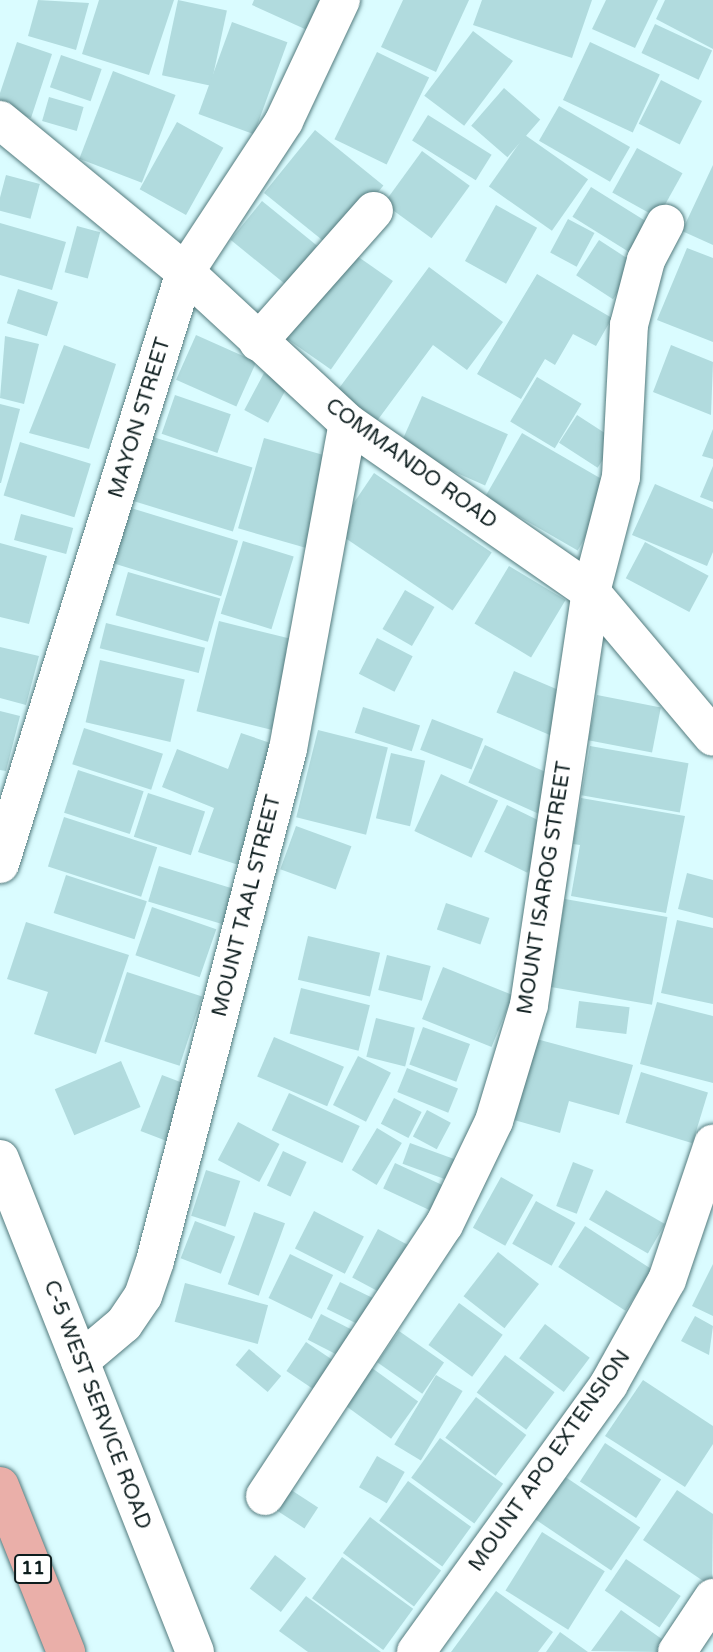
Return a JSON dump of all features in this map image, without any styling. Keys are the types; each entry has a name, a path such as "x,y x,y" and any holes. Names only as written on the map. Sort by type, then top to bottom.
{"main road":[{"name":"11","path":"0,1486 66,1652"}],"street":[{"name":"MAYON STREET","path":"0,864 185,271 284,121 341,0"},
{"name":"COMMANDO ROAD","path":"0,120 185,271 258,342 348,423 591,592 713,737"},
{"path":"258,342 374,211"},
{"name":"MOUNT ISAROG STREET","path":"265,1496 444,1224 494,1121 529,1005 591,592 621,477 629,326 646,260 666,224"},
{"name":"MOUNT TAAL STREET","path":"80,1360 124,1324 143,1296 155,1261 288,749 348,423"},
{"name":"MOUNT APO EXTENSION","path":"416,1652 609,1384 667,1280 713,1144"},
{"name":"C-5 WEST SERVICE ROAD","path":"0,1159 195,1652"},
{"path":"677,1652 713,1598"}],"building":[{"path":"38,0 89,3 76,50 28,36"},
{"path":"99,0 174,0 149,75 82,54"},
{"path":"178,0 227,10 211,86 162,75"},
{"path":"254,0 320,0 307,30 252,5"},
{"path":"403,0 469,0 436,72 381,47"},
{"path":"482,0 592,0 572,58 473,25"},
{"path":"606,0 658,0 635,48 592,29"},
{"path":"665,0 713,0 713,49 656,19"},
{"path":"232,22 287,42 254,134 198,114"},
{"path":"655,24 712,51 699,80 641,53"},
{"path":"473,31 513,61 464,126 424,96"},
{"path":"17,42 52,54 31,118 0,108 0,93"},
{"path":"590,42 660,75 633,133 563,100"},
{"path":"377,52 429,77 387,165 334,139"},
{"path":"61,55 102,69 91,101 50,87"},
{"path":"113,71 176,95 142,183 79,159"},
{"path":"661,80 702,101 680,145 639,124"},
{"path":"504,88 540,119 507,157 471,126"},
{"path":"49,97 84,107 77,131 42,121"},
{"path":"559,106 630,147 610,182 539,141"},
{"path":"428,115 492,155 476,180 412,140"},
{"path":"177,122 223,148 186,215 140,189"},
{"path":"315,130 383,185 332,248 264,193"},
{"path":"525,135 588,179 552,231 489,187"},
{"path":"637,148 682,173 658,218 612,193"},
{"path":"422,151 470,186 432,238 384,204"},
{"path":"713,165 713,245 682,231"},
{"path":"6,175 40,184 30,219 0,211 0,197"},
{"path":"591,187 650,224 632,254 572,217"},
{"path":"262,201 317,246 286,285 231,240"},
{"path":"496,205 537,228 506,284 465,261"},
{"path":"568,219 594,233 577,267 550,253"},
{"path":"0,223 66,242 52,290 0,275"},
{"path":"77,226 100,232 88,279 65,272"},
{"path":"599,240 636,264 613,299 576,275"},
{"path":"687,248 713,258 713,342 657,320"},
{"path":"347,249 393,281 331,370 285,337"},
{"path":"429,267 503,322 467,370 433,345 374,425 334,395"},
{"path":"537,274 612,318 596,346 573,334 555,365 545,359 521,399 477,374"},
{"path":"18,289 58,302 47,336 7,323"},
{"path":"196,335 256,362 236,407 176,380"},
{"path":"5,336 39,344 24,404 0,398"},
{"path":"64,345 116,364 89,449 29,433"},
{"path":"671,345 713,362 711,415 653,392"},
{"path":"264,373 288,386 268,423 244,410"},
{"path":"537,377 582,404 555,448 510,422"},
{"path":"175,395 231,414 217,453 162,434"},
{"path":"422,396 508,434 485,485 399,447"},
{"path":"0,404 20,409 1,483 0,483"},
{"path":"577,415 616,440 598,468 559,443"},
{"path":"713,429 713,459 702,456"},
{"path":"522,433 615,486 578,551 485,497"},
{"path":"153,437 252,467 233,531 133,501"},
{"path":"264,438 332,458 306,548 238,528"},
{"path":"20,442 91,464 74,517 4,496"},
{"path":"713,466 713,502 700,497"},
{"path":"374,473 492,552 453,610 335,531"},
{"path":"655,484 713,509 713,552 707,566 632,535"},
{"path":"131,508 238,541 221,596 114,563"},
{"path":"21,514 73,528 66,554 14,540"},
{"path":"243,541 294,556 271,629 221,614"},
{"path":"645,542 709,576 689,612 626,578"},
{"path":"0,543 47,556 29,624 0,617"},
{"path":"509,566 566,600 531,657 474,623"},
{"path":"128,572 220,598 208,642 116,615"},
{"path":"405,590 434,607 412,646 382,629"},
{"path":"219,621 295,640 272,730 197,711"},
{"path":"106,623 205,648 199,673 100,648"},
{"path":"377,638 413,656 394,692 359,674"},
{"path":"0,647 39,656 26,705 0,698"},
{"path":"100,660 185,680 170,742 86,722"},
{"path":"514,671 574,696 556,738 496,712"},
{"path":"597,695 661,707 652,753 588,740"},
{"path":"363,707 420,726 412,751 355,733"},
{"path":"0,711 20,716 6,771 0,770"},
{"path":"432,719 483,739 472,770 420,750"},
{"path":"84,728 163,754 151,790 72,764"},
{"path":"318,730 388,747 366,835 296,817"},
{"path":"241,733 288,749 245,867 198,852 214,808 162,787 177,749 228,769"},
{"path":"485,745 558,778 541,815 468,782"},
{"path":"590,746 688,763 680,813 581,795"},
{"path":"391,753 425,761 410,826 376,818"},
{"path":"78,770 144,791 130,834 64,813"},
{"path":"441,774 498,801 471,858 414,831"},
{"path":"148,793 205,812 191,855 134,837"},
{"path":"581,798 685,816 666,913 571,896 580,845 573,844"},
{"path":"507,805 550,826 527,873 484,852"},
{"path":"64,817 157,847 141,897 48,866"},
{"path":"296,826 351,846 336,889 280,869"},
{"path":"159,866 238,890 228,926 148,901"},
{"path":"687,873 713,880 713,918 678,909"},
{"path":"66,875 147,901 134,939 54,913"},
{"path":"565,899 667,917 652,1005 550,987"},
{"path":"446,903 489,918 480,944 437,929"},
{"path":"152,907 216,929 200,977 135,955"},
{"path":"677,920 713,928 713,1004 661,993"},
{"path":"26,922 129,955 96,1054 34,1034 48,992 7,979"},
{"path":"308,936 380,953 370,996 298,980"},
{"path":"387,955 431,966 422,1001 378,990"},
{"path":"443,967 513,995 492,1047 422,1019"},
{"path":"127,972 202,996 180,1066 104,1041"},
{"path":"301,988 370,1005 359,1051 290,1034"},
{"path":"579,1001 630,1007 626,1034 576,1028"},
{"path":"657,1002 713,1016 713,1083 640,1064"},
{"path":"376,1018 415,1028 405,1066 366,1057"},
{"path":"423,1027 470,1044 456,1082 409,1065"},
{"path":"274,1037 344,1067 327,1106 257,1077"},
{"path":"529,1037 633,1065 619,1115 569,1101 560,1133 507,1118"},
{"path":"358,1056 391,1073 366,1122 333,1105"},
{"path":"121,1061 141,1107 74,1135 55,1089"},
{"path":"407,1068 458,1089 448,1113 397,1092"},
{"path":"641,1072 708,1092 692,1143 626,1123"},
{"path":"162,1075 199,1089 178,1145 140,1131"},
{"path":"289,1093 360,1126 342,1163 272,1130"},
{"path":"394,1098 422,1112 408,1138 381,1124"},
{"path":"427,1110 451,1123 437,1149 413,1136"},
{"path":"238,1122 279,1144 259,1182 218,1160"},
{"path":"377,1128 402,1143 377,1185 352,1170"},
{"path":"410,1143 462,1162 454,1182 402,1164"},
{"path":"283,1151 307,1162 291,1196 267,1185"},
{"path":"573,1162 594,1170 577,1214 556,1206"},
{"path":"395,1163 453,1190 441,1215 383,1188"},
{"path":"206,1170 240,1181 225,1227 191,1216"},
{"path":"501,1177 533,1195 505,1246 473,1228"},
{"path":"606,1190 665,1224 648,1253 589,1219"},
{"path":"536,1201 575,1223 552,1266 512,1244"},
{"path":"314,1211 364,1236 345,1274 295,1248"},
{"path":"254,1212 285,1223 259,1296 228,1284"},
{"path":"195,1221 235,1236 221,1274 181,1258"},
{"path":"585,1226 652,1270 625,1311 558,1267"},
{"path":"378,1229 415,1249 389,1297 352,1278"},
{"path":"498,1252 539,1284 504,1328 464,1296"},
{"path":"290,1254 333,1275 312,1319 269,1298"},
{"path":"713,1264 713,1316 692,1306"},
{"path":"340,1282 384,1303 371,1330 327,1309"},
{"path":"185,1283 268,1305 258,1344 175,1322"},
{"path":"459,1303 503,1335 472,1377 428,1345"},
{"path":"321,1314 363,1335 350,1361 308,1340"},
{"path":"695,1316 713,1326 709,1355 681,1341"},
{"path":"545,1324 590,1358 564,1392 519,1358"},
{"path":"399,1331 444,1363 422,1394 377,1362"},
{"path":"306,1342 341,1365 321,1395 286,1371"},
{"path":"249,1349 281,1376 268,1392 236,1365"},
{"path":"505,1355 555,1392 526,1430 477,1393"},
{"path":"372,1368 418,1402 391,1439 345,1405"},
{"path":"436,1375 463,1391 421,1460 394,1444"},
{"path":"643,1380 713,1426 713,1444 685,1487 605,1436"},
{"path":"476,1397 526,1435 496,1476 445,1438"},
{"path":"440,1438 503,1484 474,1523 411,1478"},
{"path":"605,1443 661,1479 636,1518 580,1482"},
{"path":"377,1456 405,1472 387,1503 359,1487"},
{"path":"564,1476 640,1527 611,1571 535,1519"},
{"path":"408,1481 471,1527 442,1566 379,1521"},
{"path":"282,1484 318,1507 304,1528 268,1505"},
{"path":"677,1490 713,1514 712,1587 643,1540"},
{"path":"370,1517 441,1571 414,1607 343,1553"},
{"path":"542,1532 605,1571 568,1630 505,1591"},
{"path":"275,1555 306,1578 281,1612 250,1589"},
{"path":"342,1557 413,1609 383,1650 312,1598"},
{"path":"626,1559 681,1596 659,1627 605,1591"},
{"path":"496,1591 553,1632 538,1652 451,1652"},
{"path":"306,1596 381,1652 308,1652 279,1631"},
{"path":"621,1610 666,1642 659,1652 591,1651"},
{"path":"560,1632 588,1652 546,1652"}]}
